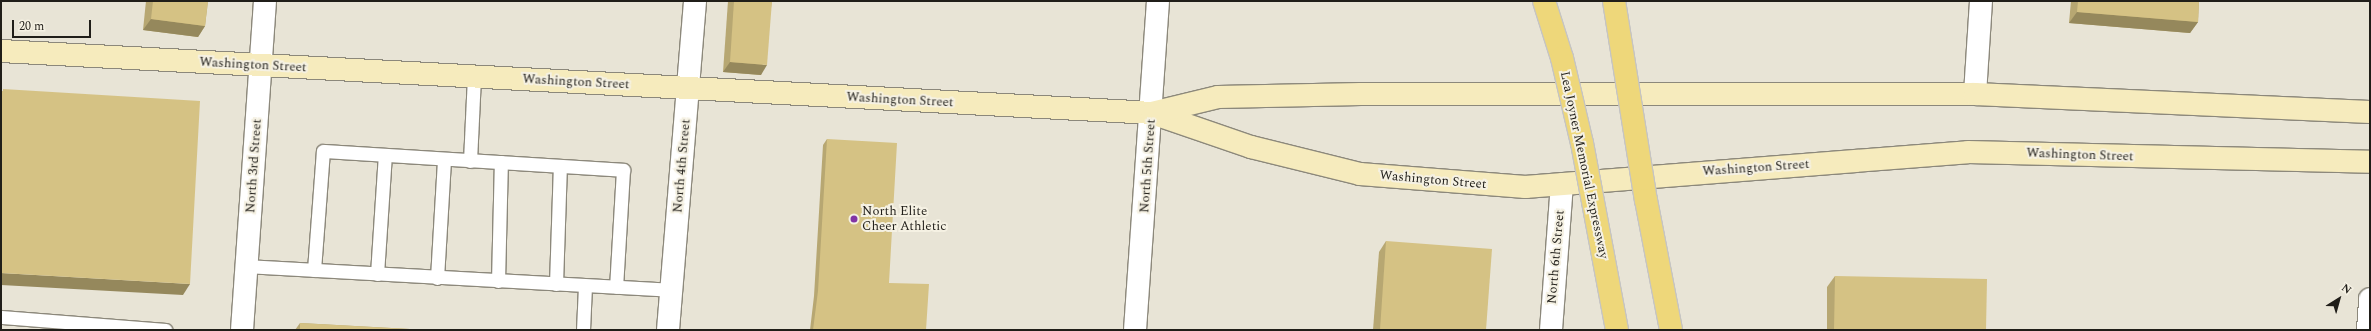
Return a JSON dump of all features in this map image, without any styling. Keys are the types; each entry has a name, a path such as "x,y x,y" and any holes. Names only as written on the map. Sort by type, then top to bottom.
{"main road":[{"name":"Lea Joyner Memorial Expressway","path":"1544,1 1562,58 1582,143 1617,330"},
{"path":"1614,1 1646,200 1671,330"}],"street":[{"name":"North 3rd Street","path":"242,330 265,1"},
{"name":"North 4th Street","path":"668,330 695,1"},
{"name":"North 5th Street","path":"1135,330 1152,113 1158,1"},
{"path":"1975,94 1981,1"},
{"name":"Washington Street","path":"1,51 1152,113 1251,147 1360,174 1525,187 1968,152 2370,162"},
{"name":"Washington Street","path":"1152,113 1226,96 1975,94 2370,112"},
{"name":"North 6th Street","path":"1551,330 1562,184"},
{"path":"2368,330 2370,299"}],"lane":[{"path":"470,161 474,76"},
{"path":"314,270 323,151 623,170 616,287"},
{"path":"377,274 385,155"},
{"path":"437,278 444,159"},
{"path":"498,281 501,162"},
{"path":"556,284 560,166"},
{"path":"247,266 437,278 672,290"},
{"path":"582,330 585,286"},
{"path":"1,317 39,325 165,330"}],"building":[{"path":"153,1 208,1 205,26 151,19"},
{"path":"734,1 772,1 767,65 730,62"},
{"path":"2078,1 2199,1 2198,22 2077,12"},
{"path":"3,89 200,101 190,284 1,273 1,91 3,91"},
{"name":"North Elite Cheer Athletic","path":"827,139 897,143 889,283 929,284 926,330 813,330 818,291"},
{"path":"1386,241 1492,249 1486,330 1380,330"},
{"path":"1835,276 1987,279 1986,330 1834,330"},
{"path":"300,323 428,330 300,330"}],"place":[{"name":"North Elite Cheer Athletic","path":"854,219"}]}
